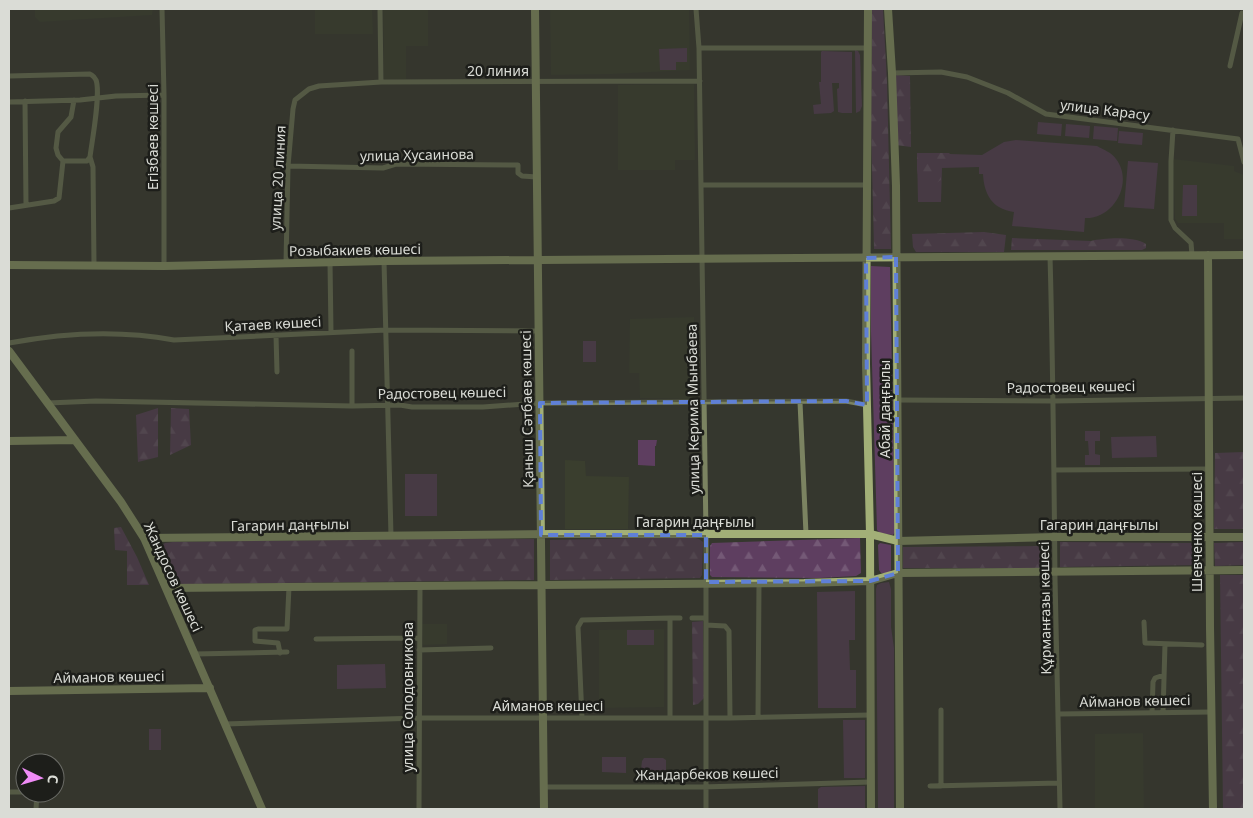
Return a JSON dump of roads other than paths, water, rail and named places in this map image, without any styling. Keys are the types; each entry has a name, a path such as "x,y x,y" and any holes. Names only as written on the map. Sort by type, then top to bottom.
{"main road":[{"name":"Қаныш Сәтбаев көшесі","path":"536,9 544,809"},
{"name":"Абай даңғылы","path":"868,9 866,258 871,809"},
{"name":"Абай даңғылы","path":"888,9 892,73 896,257 900,809"},
{"name":"Шевченко көшесі","path":"1208,255 1209,536 1213,809"},
{"path":"866,258 1244,255"},
{"name":"Розыбакиев көшесі","path":"9,265 164,266 384,261 866,258"},
{"name":"Жандосов көшесі","path":"9,351 121,502 144,538 262,809"},
{"path":"9,441 75,440"},
{"name":"Гагарин даңғылы","path":"144,538 541,534 870,534 898,540 1054,537 1244,537"},
{"path":"166,588 870,581 898,573 1244,570"},
{"name":"Айманов көшесі","path":"9,691 210,688"}],"street":[{"name":"Егізбаев көшесі","path":"162,9 164,266"},
{"path":"380,9 381,82"},
{"name":"улица Керима Мынбаева","path":"696,9 699,48 702,185 706,535 706,809"},
{"path":"1230,66 1242,13"},
{"path":"699,48 867,48"},
{"name":"улица Карасу","path":"892,73 941,72 967,77 1008,93 1046,114 1238,139 1244,162"},
{"path":"9,76 90,74 97,81 97,98 90,157 93,167 94,265"},
{"name":"20 линия","path":"299,96 319,86 381,82 700,81"},
{"path":"9,102 164,95"},
{"name":"улица 20 линия","path":"286,263 288,166 293,109 295,100 299,96"},
{"path":"9,208 54,201 59,198 63,161 58,155 58,132 71,117 74,100"},
{"path":"25,101 26,205"},
{"path":"1173,130 1171,220 1175,228 1191,243 1192,255"},
{"path":"63,161 87,161 90,157"},
{"name":"улица Хусаинова","path":"288,166 383,168 396,164 518,165 518,173 522,176 537,177"},
{"path":"702,185 866,185"},
{"name":"Құрманғазы көшесі","path":"1050,256 1060,809"},
{"path":"384,261 391,536"},
{"path":"330,262 331,333"},
{"name":"Қатаев көшесі","path":"9,343 60,336 96,334 149,336 174,340 386,330 539,332"},
{"path":"276,335 276,372"},
{"path":"352,351 352,406"},
{"name":"Радостовец көшесі","path":"898,400 1054,401 1209,397 1244,398"},
{"name":"Радостовец көшесі","path":"48,403 96,401 352,406 400,405 412,407 482,408 540,403 846,401 867,405"},
{"path":"800,402 806,534"},
{"path":"1054,470 1209,469"},
{"path":"758,717 759,582"},
{"name":"улица Солодовникова","path":"419,809 420,585"},
{"path":"280,653 278,643 256,641 255,630 287,629 288,586"},
{"path":"670,618 670,718"},
{"path":"582,718 578,626 582,620 680,618"},
{"path":"692,618 706,618"},
{"path":"1144,622 1145,643 1202,645"},
{"path":"706,625 725,626 729,631 730,718"},
{"path":"316,639 419,638"},
{"path":"1163,713 1165,644"},
{"path":"419,650 491,648"},
{"path":"195,654 287,652"},
{"path":"1152,713 1153,682 1155,678 1164,675"},
{"path":"941,710 941,786"},
{"name":"Айманов көшесі","path":"1059,714 1211,712"},
{"name":"Айманов көшесі","path":"225,724 419,718 730,718 870,715"},
{"name":"Жандарбеков көшесі","path":"544,787 706,787 871,782"},
{"path":"930,786 1059,783"}]}
